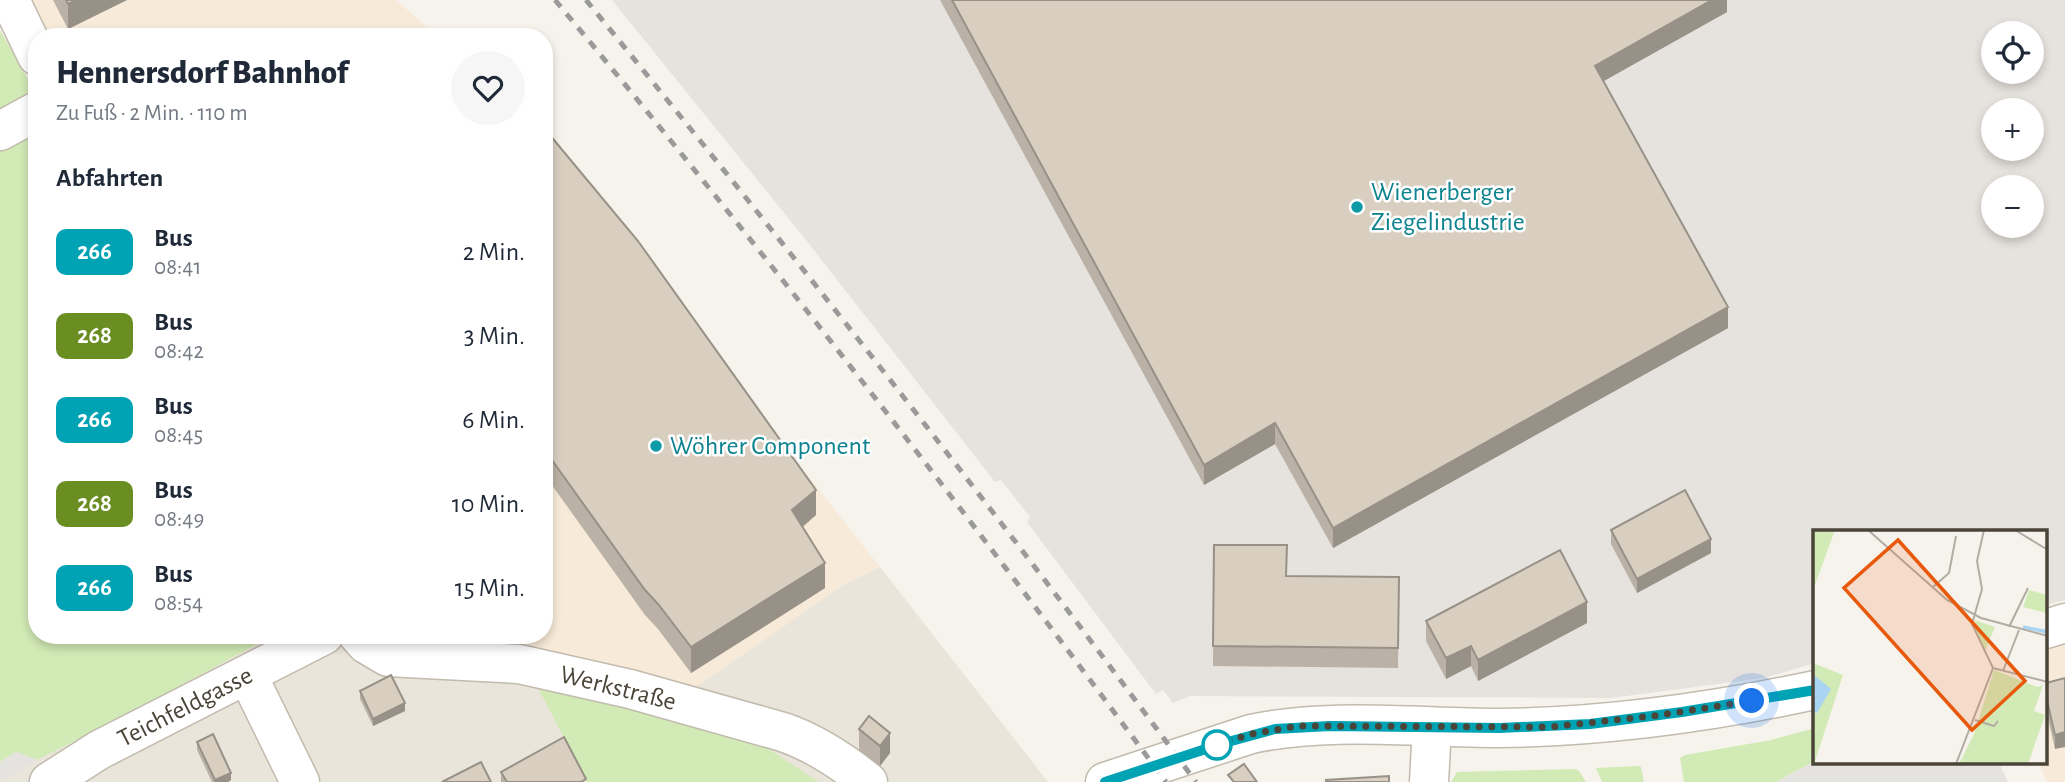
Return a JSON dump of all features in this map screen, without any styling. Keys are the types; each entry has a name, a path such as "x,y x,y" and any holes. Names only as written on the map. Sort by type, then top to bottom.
{"street":[{"path":"10,0 28,37"},
{"path":"0,131 28,116"},
{"path":"2048,627 2065,623"},
{"name":"Teichfeldgasse","path":"49,782 99,750 307,644"},
{"name":"Werkstraße","path":"366,644 388,657 519,664 630,689 804,740 828,753 868,782"},
{"path":"248,676 300,782"},
{"path":"1105,782 1275,729 1330,726 1536,727 1590,724 1813,690"},
{"path":"1429,782 1432,727"}],"shaded area":[{"path":"29,0 396,0 428,28 43,28"},
{"name":"Wienerberger Ziegelindustrie","path":"612,0 2065,0 2065,600 2048,604 2048,530 1813,530 1813,664 1764,678 1611,698 1190,696 1173,703 1163,690 1156,694 1027,522 1030,517 1001,480 995,482 806,240"},
{"name":"Wöhrer Component","path":"553,152 880,567 843,585 695,688 522,644 553,644"},
{"path":"880,567 1048,782 0,782 0,762 16,752 68,644 522,644 694,688 843,585"},
{"path":"2065,642 2065,782 2047,782 2039,764 2048,764 2048,646"},
{"path":"16,752 37,760 0,782 0,762"},
{"path":"1813,762 1999,764 2008,782 1776,782"}],"green space":[{"path":"0,30 28,79 28,644 257,644 37,760 16,752 0,762"},
{"path":"537,686 615,698 764,746 819,782 587,782"},
{"path":"1813,729 1813,762 1776,782 1684,782 1680,758 1685,755 1771,740"},
{"path":"1641,767 1644,782 1602,782 1596,768"},
{"path":"1576,769 1586,782 1451,782 1457,772"}],"building":[{"name":"Wienerberger Ziegelindustrie","path":"952,0 1712,0 1595,66 1728,307 1333,528 1275,423 1204,465"},
{"name":"Wöhrer Component","path":"553,139 638,241 816,490 792,510 825,563 691,647 645,590 553,462"},
{"path":"1685,490 1711,539 1637,579 1611,530"},
{"path":"1214,545 1287,545 1286,576 1399,577 1398,648 1213,646"},
{"path":"1560,550 1587,602 1478,660 1471,646 1446,658 1426,621"},
{"path":"391,675 405,703 373,719 360,691"},
{"path":"2065,678 2065,732 2055,735 2048,705 2048,682"},
{"path":"869,716 890,733 880,746 859,729"},
{"path":"213,734 231,773 215,780 197,742"},
{"path":"564,737 586,779 581,782 507,782 501,772"},
{"path":"481,762 491,782 442,782"},
{"path":"1244,764 1257,782 1234,782 1228,775"},
{"path":"1389,776 1389,782 1326,782 1326,780"}],"railway":[{"path":"555,0 866,386 1166,782"},
{"path":"586,0 896,387 1196,782"}],"bus line":[{"name":"266","path":"1105,782 1251,734 1298,726 1549,727 1682,712 1813,690"}],"place":[{"name":"Wienerberger Ziegelindustrie","path":"1357,207"},
{"name":"Wöhrer Component","path":"656,446"}],"route":[{"path":"1217,745 1251,734 1298,726 1549,727 1653,716 1752,701"}]}
